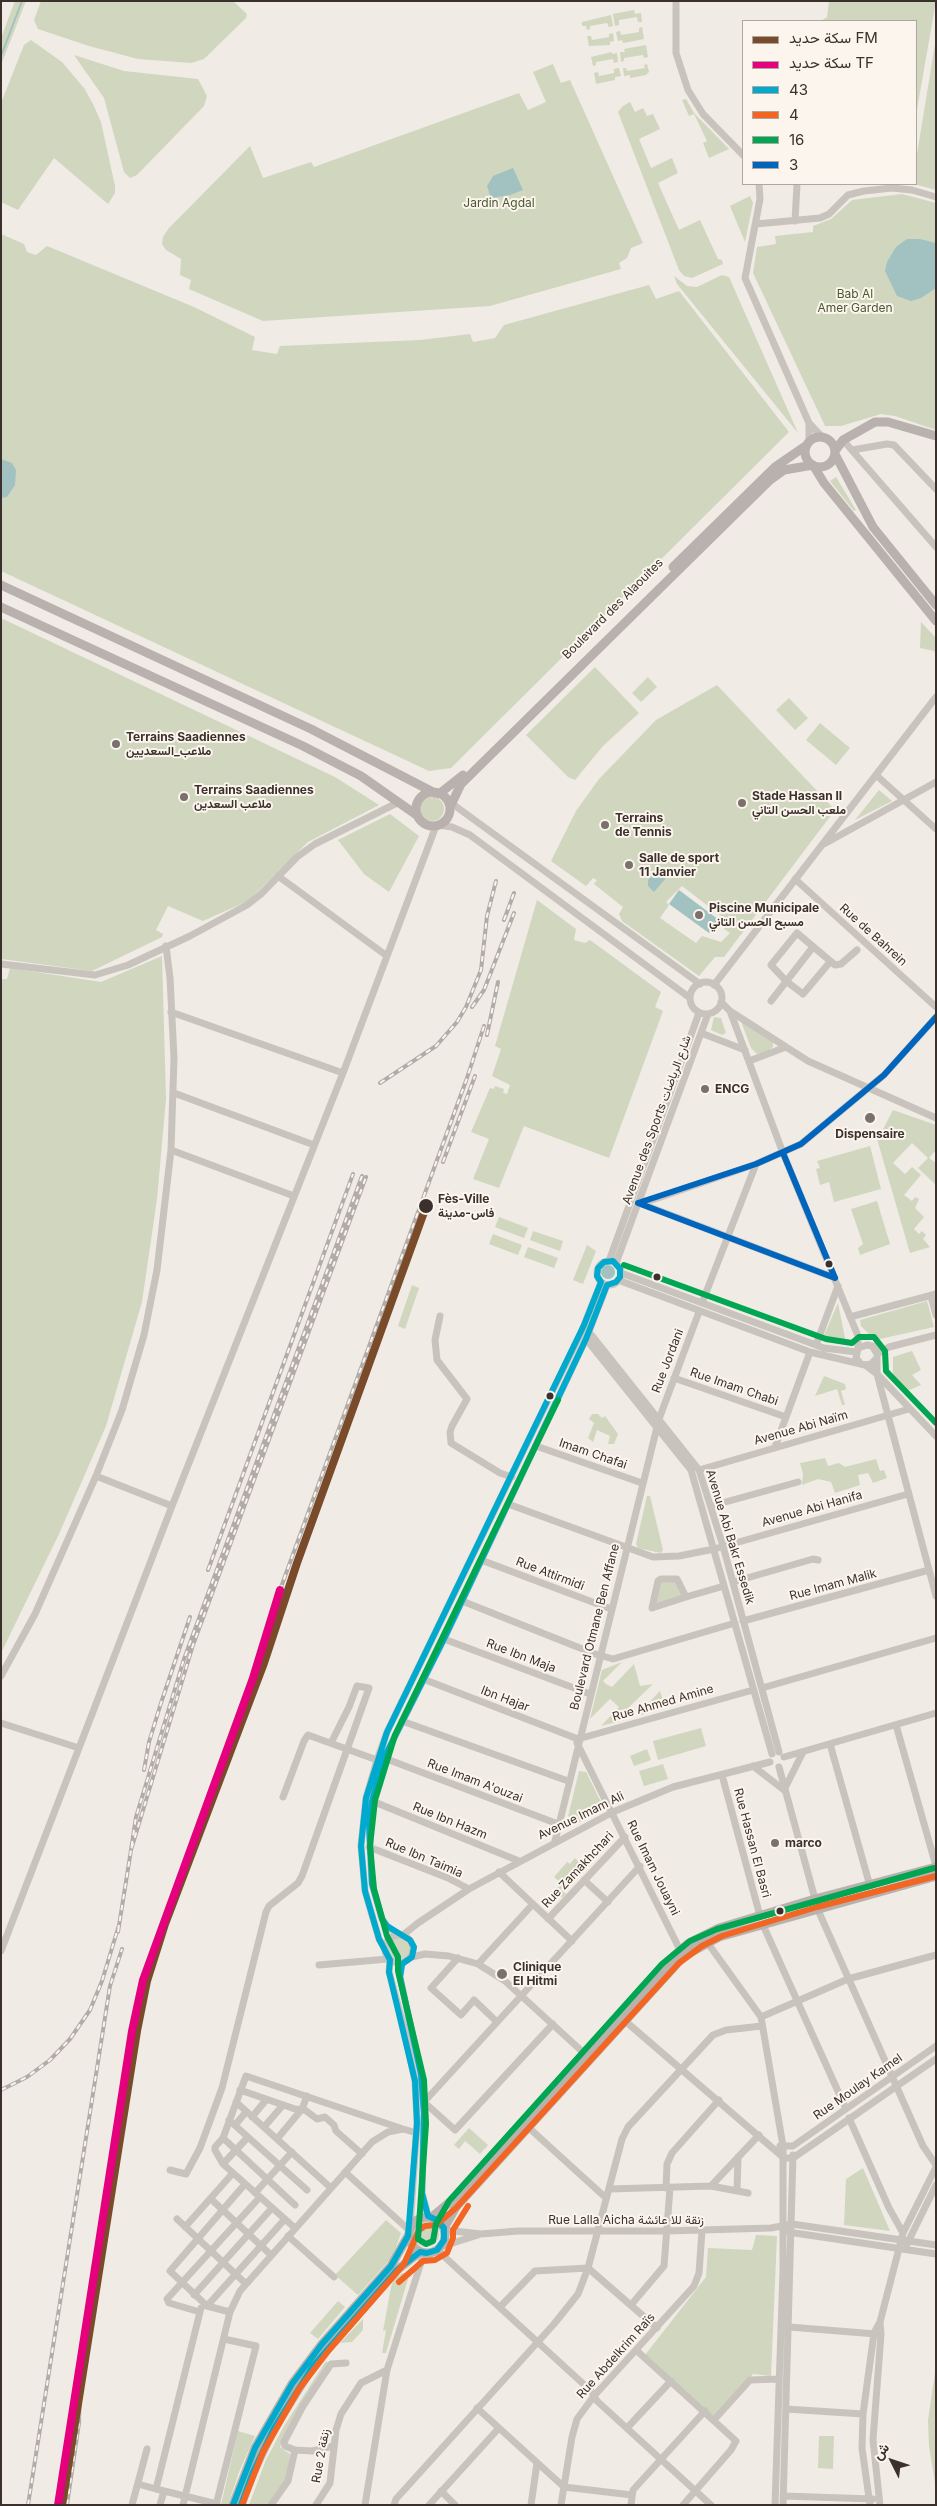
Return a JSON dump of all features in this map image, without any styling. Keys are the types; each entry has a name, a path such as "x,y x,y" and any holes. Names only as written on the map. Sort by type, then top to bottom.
{"main road":[{"path":"813,465 827,465 844,440 866,425 882,421 936,436"},
{"path":"844,440 824,438 808,443 807,458 824,483 936,621"},
{"path":"824,438 835,452 873,526 936,605"},
{"name":"Boulevard des Alaouites","path":"444,799 457,780 775,467 808,443"},
{"name":"Boulevard des Alaouites","path":"444,799 770,480 784,470 813,465"},
{"path":"1,585 312,729 444,799"},
{"path":"1,607 303,746 361,776 418,816 426,824 437,826 447,818 444,799"},
{"path":"418,816 417,807 421,798 444,799"},
{"path":"817,1905 870,1886 936,1867"},
{"path":"233,2505 255,2448 292,2384 322,2344 392,2266 409,2231 418,2219 430,2217 450,2202 680,1950 708,1932 761,1921 817,1905 936,1876"},
{"path":"241,2505 253,2472 274,2428 313,2366 397,2270 422,2252 438,2249 444,2240 444,2229 456,2207 676,1962 707,1942 761,1921"},
{"path":"430,2217 444,2229"},
{"path":"409,2231 411,2245 422,2252"}],"street":[{"path":"676,1 676,53 684,80 703,114 742,154"},
{"path":"759,185 760,199 745,278 809,423 824,438"},
{"path":"795,221 797,185"},
{"path":"756,224 824,217 848,195 864,191 912,190 936,198"},
{"path":"808,443 809,423"},
{"path":"844,440 936,547"},
{"path":"852,450 887,444 894,445 936,489"},
{"path":"714,985 936,697"},
{"path":"876,775 936,830"},
{"path":"821,845 936,782"},
{"path":"444,799 700,984"},
{"path":"1,964 95,975 128,965 247,904 261,894 278,876 315,844 399,802"},
{"path":"1,1951 437,826 452,827 470,835 690,998"},
{"path":"278,876 387,956"},
{"name":"Rue de Bahrein","path":"796,879 936,1007"},
{"path":"830,962 803,994 786,981 772,966 772,962 797,933 835,965 841,964 857,950"},
{"path":"1,1676 34,1614 96,1476 122,1410 144,1335 157,1270 171,1150 174,1093 170,978 166,946"},
{"path":"771,1001 813,947"},
{"path":"708,982 714,985 720,991 721,1002 716,1010 708,1014 699,1013 692,1006 690,998 693,989 700,984 708,982"},
{"path":"721,1002 730,1011 808,1061 868,1090 936,1118"},
{"path":"730,1011 783,1153 850,1317 858,1336 873,1351 877,1374 936,1596"},
{"path":"171,1012 342,1073"},
{"name":"Avenue des Sports شارع الرياضات","path":"613,1262 699,1013"},
{"name":"Avenue des Sports شارع الرياضات","path":"613,1262 638,1203 708,1014"},
{"path":"638,1203 656,1199 756,1164 801,1144 884,1075 936,1017"},
{"path":"701,1033 745,1050"},
{"path":"749,1060 786,1047"},
{"path":"174,1093 314,1145"},
{"path":"171,1150 294,1196"},
{"path":"702,1303 756,1164"},
{"path":"638,1203 834,1278"},
{"path":"604,1283 598,1276 598,1268 604,1262 613,1262 621,1273 816,1345 873,1351 936,1334"},
{"path":"618,1280 621,1273"},
{"path":"604,1283 618,1280 699,1312 810,1352 863,1365 871,1364 873,1351"},
{"path":"402,1964 387,1955 379,1939 365,1891 362,1846 366,1798 380,1759 402,1721 444,1639 588,1335 604,1283"},
{"path":"425,1954 407,1939 386,1926 382,1919 372,1884 369,1847 372,1801 387,1732 512,1477 604,1283"},
{"path":"816,1345 838,1286"},
{"path":"850,1317 933,1295 936,1315"},
{"name":"Rue Jordani","path":"658,1423 699,1312"},
{"path":"440,1316 435,1340 437,1360 466,1398 452,1426 451,1443 500,1473 512,1477"},
{"name":"Avenue Abi Bakr Essedik","path":"588,1335 658,1423 699,1470 723,1546 778,1754"},
{"path":"858,1336 856,1358 877,1374 936,1436"},
{"path":"775,1447 810,1352"},
{"name":"Rue Imam Chabi","path":"674,1378 786,1416"},
{"name":"Avenue Abi Naïm","path":"699,1470 909,1409"},
{"name":"Avenue Abi Bakr Essedik","path":"658,1423 691,1470 753,1690 778,1754"},
{"name":"Boulevard Otmane Ben Affane","path":"555,1841 568,1781 658,1423"},
{"name":"Imam Chafai","path":"536,1446 642,1484"},
{"path":"96,1476 172,1506"},
{"path":"711,1506 798,1482"},
{"name":"Avenue Abi Hanifa","path":"714,1549 908,1494"},
{"path":"508,1504 653,1557 679,1556 714,1549"},
{"path":"813,1559 818,1560 733,1584 813,1559"},
{"name":"Rue Attirmidi","path":"482,1560 611,1609"},
{"name":"Rue Imam Malik","path":"743,1621 928,1570"},
{"path":"686,1597 677,1580 661,1578 658,1581 652,1608 724,1586"},
{"path":"462,1601 600,1656 613,1659 735,1623"},
{"path":"762,1688 936,1638"},
{"name":"Rue Ibn Maja","path":"444,1639 590,1694"},
{"name":"Ibn Hajar","path":"423,1679 578,1741"},
{"path":"170,2170 186,2174 200,2148 222,2088 267,1908 298,1883 302,1876 370,1690 368,1688 357,1686 331,1743"},
{"name":"Rue Ahmed Amine","path":"578,1741 753,1690"},
{"path":"779,1767 773,1766 770,1762 778,1754 803,1752 936,1713"},
{"path":"402,1721 568,1781"},
{"path":"1,1723 79,1748"},
{"path":"896,1725 936,1867"},
{"name":"Rue Imam A'ouzai","path":"283,1797 306,1737 312,1736 558,1824"},
{"name":"Rue Imam Jouayni","path":"578,1741 680,1950"},
{"path":"830,1744 870,1886"},
{"path":"784,1790 803,1752"},
{"path":"778,1754 783,1763 779,1767"},
{"name":"Avenue Imam Ali","path":"407,1939 418,1923 469,1890 555,1841 613,1812 673,1788 770,1762"},
{"path":"753,1766 784,1790"},
{"path":"779,1767 817,1905 923,2146 936,2166 904,2237 880,2322 863,2414 862,2448 870,2502"},
{"name":"Rue Hassan El Basri","path":"722,1775 761,1921 846,2109"},
{"name":"Rue Ibn Hazm","path":"372,1801 519,1861"},
{"name":"Rue Zamakhchari","path":"548,1919 625,1837"},
{"name":"Rue Ibn Taimia","path":"369,1847 448,1878 469,1890"},
{"path":"424,2102 640,1866"},
{"path":"499,1872 572,1941"},
{"path":"584,1880 608,1902"},
{"path":"478,1964 532,1904"},
{"path":"407,1939 388,1940 387,1955 389,1972 415,2080 416,2132 409,2231"},
{"path":"407,1939 412,1957"},
{"path":"707,1942 761,2017 783,2146 783,2228 775,2505"},
{"path":"430,2217 422,2193 424,2102 420,2060 400,1977 402,1964 412,1957 425,1954 458,1958 478,1964 505,1981 585,2054"},
{"path":"318,1964 379,1960 387,1955"},
{"path":"761,2017 848,1979 936,1955"},
{"path":"458,1958 430,1988 461,2015 474,2000 497,2022"},
{"path":"624,2020 682,2068 784,2158 793,2158"},
{"path":"424,2102 455,2130 553,2024"},
{"path":"394,2505 396,2499 573,2301 588,2268 626,2131 682,2068 719,2031 762,2026"},
{"name":"Rue Moulay Kamel","path":"793,2146 936,2046"},
{"name":"Rue Moulay Kamel","path":"793,2158 936,2059"},
{"path":"295,2228 223,2164 215,2148 232,2122 236,2102 247,2075 416,2132"},
{"path":"240,2090 266,2100 302,2109 317,2119 322,2116 362,2154"},
{"path":"277,2139 302,2109 307,2096"},
{"path":"232,2122 249,2114 266,2100"},
{"path":"631,2305 664,2266 668,2232 667,2164 672,2153 719,2100"},
{"path":"236,2102 331,2188"},
{"path":"264,2127 283,2105"},
{"path":"849,2118 904,2237"},
{"path":"232,2122 307,2190"},
{"path":"528,2127 606,2198"},
{"path":"184,2501 230,2312 245,2283 380,2136 403,2129"},
{"path":"711,2186 759,2135"},
{"path":"223,2164 248,2137"},
{"path":"223,2138 295,2205"},
{"path":"772,2146 793,2146 783,2505"},
{"path":"230,2312 203,2306 167,2302 167,2299 237,2222 267,2179 292,2152"},
{"path":"738,2157 738,2191"},
{"path":"345,2172 409,2231"},
{"path":"185,2227 233,2173"},
{"path":"203,2306 194,2295 170,2274 170,2268 246,2184"},
{"path":"904,2237 936,2185"},
{"path":"609,2188 711,2186 748,2193"},
{"path":"211,2199 271,2255"},
{"path":"194,2295 272,2208"},
{"path":"177,2219 245,2283"},
{"path":"160,2505 160,2490 203,2306 285,2219"},
{"name":"Rue Lalla Aicha زنقة للا عائشة","path":"444,2229 482,2234 599,2231 668,2232 783,2228 792,2224 904,2237 936,2245"},
{"name":"Rue Lalla Aicha زنقة للا عائشة","path":"783,2228 792,2233 936,2254"},
{"name":"Rue Abdelkrim Raïs","path":"561,2505 574,2426 594,2396 688,2294 697,2279 702,2231"},
{"name":"Rue Lalla Aicha زنقة للا عائشة","path":"438,2249 482,2234"},
{"path":"288,2236 334,2277"},
{"path":"438,2249 591,2391 626,2428 711,2505"},
{"path":"365,2505 387,2370 422,2252"},
{"path":"500,2308 536,2271 588,2268 657,2328"},
{"path":"789,2327 878,2334"},
{"path":"783,2496 880,2502 873,2440 878,2334"},
{"path":"138,2484 160,2490 184,2501 216,2504 256,2346 224,2339"},
{"path":"636,2350 734,2437 735,2443 683,2505"},
{"path":"333,2446 312,2451 295,2450 286,2446 284,2442 303,2406 331,2364 346,2363"},
{"name":"Rue 2 زنقة","path":"316,2505 330,2483 333,2446 342,2414 356,2390 368,2378 387,2370"},
{"path":"714,2420 750,2380 778,2378"},
{"path":"626,2428 671,2381"},
{"path":"478,2408 564,2487 632,2495"},
{"path":"786,2409 863,2414"},
{"path":"630,2505 633,2490 705,2411"},
{"path":"429,2505 499,2428"},
{"path":"132,2505 147,2449"},
{"path":"271,2505 288,2481 295,2450"},
{"path":"530,2505 537,2463"},
{"path":"441,2492 455,2505"}],"green space":[{"path":"15,1 26,1 1,65 1,38"},
{"path":"41,1 233,1 247,14 246,18 204,59 191,63 138,59 89,46 38,29 34,20"},
{"path":"829,1 936,1 917,109 917,20 822,20 827,17"},
{"path":"634,10 635,14 641,13 642,22 638,22 637,17 619,20 619,25 615,26 613,14"},
{"path":"611,15 613,26 609,27 607,23 590,26 590,29 587,30 586,26 582,26 582,22"},
{"path":"642,27 644,39 623,43 622,40 618,41 616,32 620,31 621,35 639,32 639,28"},
{"path":"613,33 614,41 610,42 610,45 589,46 587,36 591,36 592,40 609,37 609,34"},
{"path":"936,38 936,190 917,185 917,154"},
{"path":"31,40 62,62 84,88 93,104 101,122 115,186 115,193 108,204 54,158 18,210 1,202 1,103 24,45"},
{"path":"646,45 648,57 644,58 643,55 624,58 624,61 621,62 620,52 625,52 624,49"},
{"path":"612,52 612,54 617,53 618,62 614,63 613,59 596,62 596,65 593,66 591,57"},
{"path":"74,55 124,71 198,79 207,96 204,106 137,175 130,178 124,172 104,98"},
{"name":"Jardin Agdal","path":"553,64 561,83 570,80 643,243 631,248 627,258 619,263 621,269 490,306 263,321 189,289 191,280 180,275 181,259 166,250 162,244 163,237 169,228 250,146 263,178 311,162 314,167 519,93 528,110 546,102 533,72"},
{"path":"647,64 649,72 646,75 630,78 630,75 624,76 623,68 626,68 627,71 645,68 644,65"},
{"path":"619,68 621,76 615,77 615,80 596,84 594,73 598,72 599,76 614,73 614,69"},
{"path":"686,99 694,113 729,149 709,158 703,143 707,141 694,114 689,116 682,100"},
{"path":"630,102 635,112 643,108 647,116 653,114 660,129 639,139 651,168 672,158 678,173 658,183 679,230 700,220 718,259 722,260 723,264 692,278 684,276 679,270 618,112"},
{"name":"Bab Al Amer Garden","path":"902,194 936,203 936,430 895,416 881,414 841,426 825,426 753,273 757,247 776,244 775,236 813,232 813,226 831,219 852,200"},
{"path":"750,196 753,203 745,242 730,206"},
{"path":"1,234 24,244 27,252 36,255 47,246 194,307 255,337 252,350 277,354 280,346 420,340 470,334 473,342 495,338 504,325 649,285 656,299 679,291 789,432 451,768 429,771 1,571"},
{"path":"722,275 729,277 798,433 677,284 674,276 687,286 697,287"},
{"path":"836,477 856,510 854,511 830,481"},
{"name":"Terrains Saadiennes ملاعب السعدين","path":"1,618 335,777 379,805 308,842 248,901 203,921 168,906 156,930 163,934 162,937 92,971 1,959"},
{"path":"921,622 936,638 936,654 934,651 920,648"},
{"path":"595,667 639,713 603,746 575,780 568,777 526,735"},
{"path":"648,677 657,687 641,702 632,693"},
{"name":"Stade Hassan II ملعب الحسن التاني","path":"717,685 835,810 724,957 715,957 699,976 622,921 619,914 623,907 594,884 597,880 593,878 586,886 551,861 576,811 599,779 656,720","holes":["682,886 729,922 724,929 730,933 721,942 702,936 696,943 660,918 669,905 666,902"]},
{"path":"789,698 808,718 795,730 776,710"},
{"path":"820,723 850,748 836,765 806,740"},
{"path":"879,790 892,801 855,820"},
{"path":"432,797 437,798 443,804 443,814 437,820 432,821 427,820 421,814 420,809 421,804 427,798"},
{"path":"390,814 419,836 389,892 364,874 338,840"},
{"path":"537,900 576,929 574,940 585,943 590,940 661,992 655,1007 663,1011 609,1158 524,1126 499,1188 473,1179 489,1139 471,1132 490,1088 494,1089 495,1086 504,1089 503,1093 507,1094 510,1085 492,1076 501,1049 495,1046"},
{"path":"162,956 166,1099 157,1199 142,1302 106,1426 59,1534 1,1653 1,979 7,979 10,968 101,982"},
{"path":"739,1016 773,1039 773,1047 766,1052 757,1054 751,1048"},
{"path":"714,1017 721,1018 726,1033 722,1035 711,1030"},
{"path":"893,1110 936,1125 936,1150 929,1158 936,1163 936,1185 918,1168 928,1158 912,1143 893,1163 905,1174 912,1167 921,1175 904,1195 912,1201 915,1197 919,1199 915,1208 924,1217 914,1229 919,1234 922,1231 926,1235 923,1239 930,1247 910,1253 875,1132 882,1131"},
{"path":"870,1146 881,1189 834,1202 829,1182 820,1185 816,1169 820,1168 817,1161"},
{"path":"877,1201 890,1244 860,1255 858,1248 863,1244 851,1209"},
{"path":"499,1217 528,1228 524,1238 495,1227"},
{"path":"533,1231 563,1241 560,1251 530,1240"},
{"path":"493,1234 522,1245 518,1255 489,1244"},
{"path":"587,1245 596,1251 583,1284 573,1280"},
{"path":"528,1247 558,1258 554,1268 524,1257"},
{"path":"412,1285 419,1288 405,1329 398,1326"},
{"path":"927,1301 934,1327 880,1339 873,1338 861,1326 860,1320"},
{"path":"838,1303 846,1343 822,1340"},
{"path":"912,1351 921,1370 912,1375 921,1385 907,1391 893,1376 893,1357"},
{"path":"824,1376 845,1384 846,1389 841,1391 845,1405 842,1405 837,1389 815,1396"},
{"path":"592,1414 598,1414 602,1418 605,1416 618,1434 614,1444 608,1444 610,1436 597,1430 593,1442 588,1438 594,1423 589,1419"},
{"path":"825,1458 828,1466 839,1463 845,1467 876,1459 880,1471 884,1470 887,1478 873,1483 868,1473 858,1475 860,1485 835,1493 831,1482 818,1479 802,1485 803,1474 800,1463"},
{"path":"647,1496 650,1496 663,1550 661,1553 638,1548 636,1544"},
{"path":"661,1580 677,1582 685,1597 656,1605"},
{"path":"622,1662 603,1681 606,1684 612,1687 634,1664 640,1686 653,1684 629,1707 624,1720 601,1726 619,1707 610,1699 590,1719 602,1670"},
{"path":"660,1691 665,1707 638,1716 640,1712"},
{"path":"701,1728 706,1746 658,1760 653,1741"},
{"path":"647,1749 651,1760 634,1766 630,1756"},
{"path":"663,1764 668,1779 644,1786 639,1771"},
{"path":"579,1771 586,1772 605,1810 565,1829"},
{"path":"594,1847 597,1850 561,1889 566,1894 562,1898 555,1891 561,1883 554,1877 567,1862 570,1864 575,1858 579,1862"},
{"path":"399,1938 407,1941 410,1949 407,1957 399,1960 391,1957 388,1949 391,1941"},
{"path":"469,2128 488,2145 480,2154 465,2141 459,2149 454,2145"},
{"path":"863,2168 890,2231 844,2225 846,2179"},
{"path":"386,2220 401,2233 393,2256 358,2295 335,2275"},
{"path":"426,2221 435,2225 439,2234 435,2243 426,2247 417,2243 413,2234 417,2225"},
{"path":"756,2235 777,2236 771,2376 753,2374 714,2417 645,2355 706,2277 708,2248 752,2250"},
{"path":"405,2273 408,2279 386,2353 382,2353 386,2330 383,2331 391,2287 394,2279"},
{"path":"338,2301 345,2307 318,2339 310,2333"},
{"path":"363,2319 363,2330 352,2342 340,2343"},
{"path":"326,2361 328,2363 292,2421 280,2447 290,2454 287,2479 267,2505 249,2505 266,2460 284,2426"},
{"path":"936,2365 936,2490 929,2446 928,2420"},
{"path":"238,2431 255,2436 239,2472 228,2505 221,2505"},
{"path":"819,2436 834,2436 833,2469 818,2468"}],"water":[{"path":"513,168 523,190 510,195 491,198 487,186 493,176"},
{"path":"907,239 920,239 936,243 936,288 921,298 911,301 897,296 885,271 887,262 896,247"},
{"path":"1,459 12,463 16,470 15,485 7,497 1,498"},
{"path":"657,870 666,878 654,892 648,886 648,880"},
{"name":"Piscine Municipale مسبح الحسن التاني","path":"679,890 719,920 709,933 669,904"},
{"path":"605,1265 611,1265 615,1272 611,1279 605,1279 601,1275 601,1269"}],"waterway":[{"path":"1,56 22,1"}],"railway":[{"path":"380,1083 436,1046 457,1022 466,1007 481,970 487,916 496,881"},
{"path":"504,920 514,893"},
{"path":"472,1007 484,990 514,913"},
{"path":"487,1035 498,982"},
{"path":"280,1590 467,1078 484,1026"},
{"path":"443,1162 475,1076"},
{"path":"208,1570 353,1174"},
{"path":"362,1176 184,1659 136,1817 131,1850 193,1645 366,1177"},
{"path":"144,1770 149,1742 190,1617"},
{"path":"118,1932 131,1850"},
{"path":"1,2090 27,2077 50,2060 70,2039 90,2010 102,1981 119,1925"},
{"path":"28,2505 110,1986 122,1949"},
{"path":"67,2505 79,2423 80,2384"}],"rail line":[{"name":"FM","path":"62,2505 137,2031 147,1981 165,1924 264,1663 297,1563 427,1204"},
{"name":"TF","path":"58,2505 132,2031 143,1980 253,1678 280,1590"}],"transit line":[{"name":"3","path":"638,1203 756,1164 801,1144 884,1075 936,1017"},
{"name":"3","path":"783,1153 835,1278"},
{"name":"3","path":"638,1203 835,1278"},
{"name":"43","path":"233,2505 255,2448 292,2384 322,2344 391,2266 408,2236 417,2123 415,2081 389,1972 390,1960 379,1939 365,1891 361,1846 366,1798 387,1732 584,1325 601,1282 597,1276 598,1268 604,1262 613,1261 620,1269 620,1277 616,1282 607,1285 586,1339 444,1639 384,1758 372,1801 369,1823 372,1884 382,1919 387,1926 410,1940 414,1947 412,1957 402,1964 400,1977 421,2074 424,2113 422,2193 428,2216 437,2220 444,2228 444,2240 437,2250 427,2253 420,2252 397,2270 313,2366 274,2428 253,2472 241,2505"},
{"name":"16","path":"624,1265 826,1339 852,1343 859,1337 874,1337 885,1351 886,1371 936,1423"},
{"name":"16","path":"558,1400 395,1735 375,1800 370,1846 374,1889 387,1936 398,1957 398,1971 424,2080 426,2124 418,2239 426,2244 433,2241 436,2224 449,2201 662,1964 690,1941 717,1929 934,1868"},
{"name":"4","path":"242,2505 263,2452 299,2389 329,2350 404,2264 419,2230 425,2226 436,2225 456,2208 679,1963 702,1946 722,1936 817,1907 936,1876"},
{"name":"4","path":"399,2282 423,2261 435,2260 447,2253 453,2238 453,2230 468,2206"}],"place":[{"name":"Terrains Saadiennes ملاعب_السعديين","path":"116,744"},
{"name":"Terrains Saadiennes ملاعب السعدين","path":"184,797"},
{"name":"Stade Hassan II ملعب الحسن التاني","path":"742,803"},
{"name":"Terrains de Tennis","path":"605,825"},
{"name":"Salle de sport 11 Janvier","path":"629,865"},
{"name":"Piscine Municipale مسبح الحسن التاني","path":"699,915"},
{"name":"ENCG","path":"705,1089"},
{"name":"Dispensaire","path":"870,1118"},
{"name":"Fès-Ville فاس-مدينة","path":"426,1206"},
{"name":"marco","path":"775,1843"},
{"name":"Clinique El Hitmi","path":"502,1974"}]}
